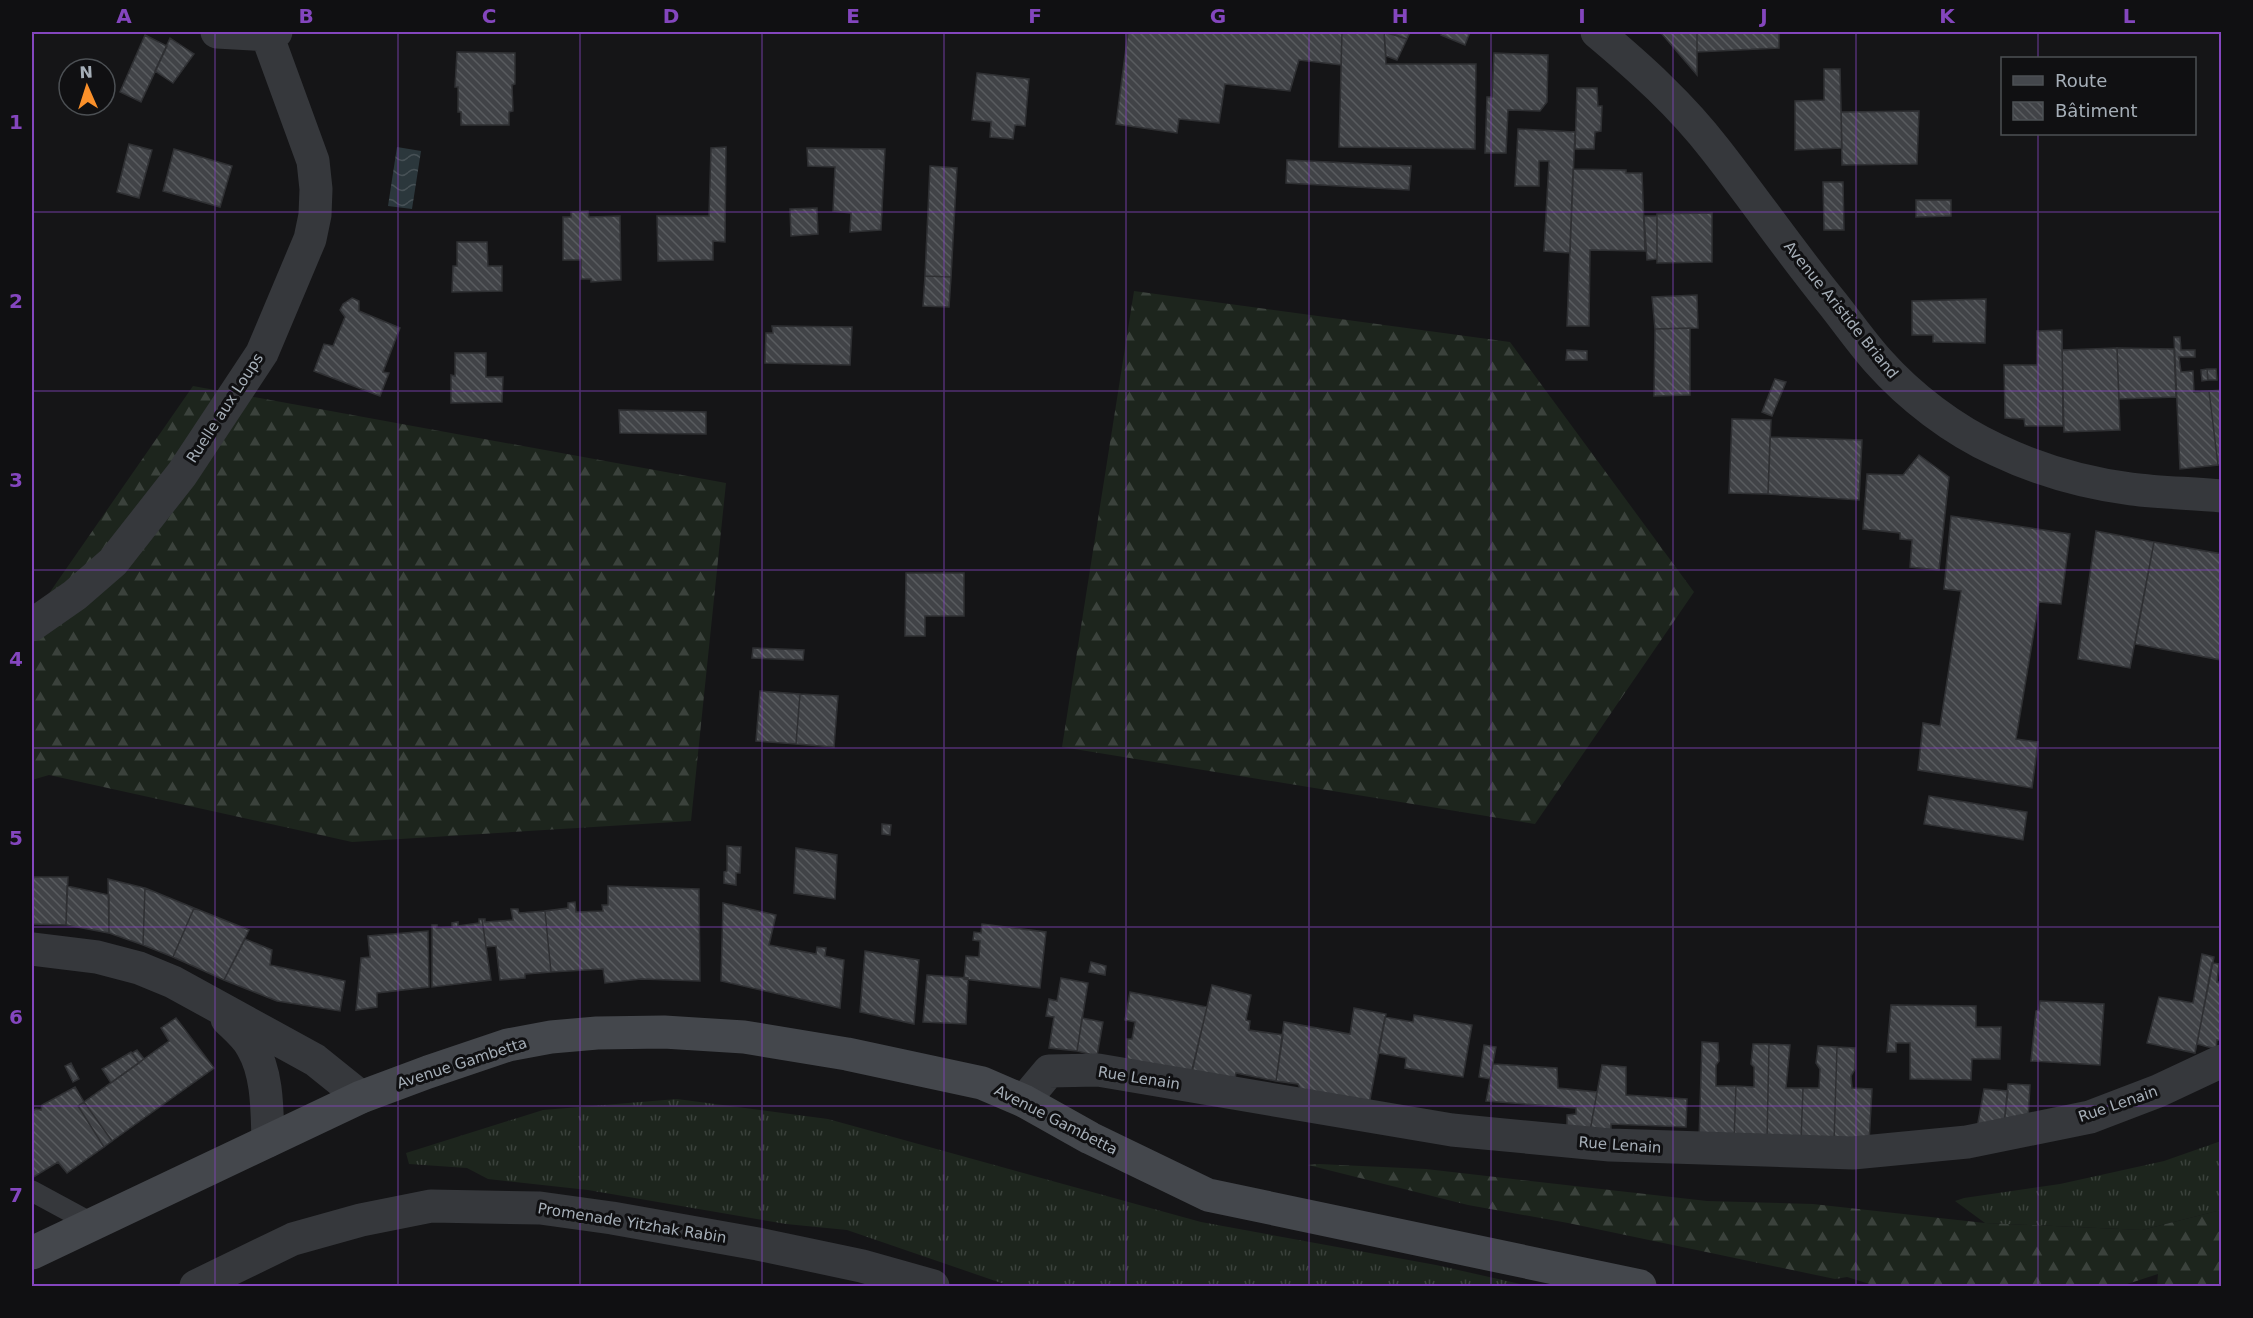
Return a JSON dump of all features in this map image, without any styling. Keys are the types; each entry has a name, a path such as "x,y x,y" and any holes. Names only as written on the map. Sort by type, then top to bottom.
{"main road":[{"name":"Avenue Gambetta","path":"32,1253 361,1097 428,1072 508,1045 551,1037 597,1033 664,1032 744,1037 847,1054 982,1083 1024,1101 1090,1138 1208,1195 1640,1287"}],"street":[{"path":"217,32 271,33"},
{"name":"Avenue Aristide Briand","path":"1597,32 1678,104 1715,148 1815,282 1878,361 1913,396 1996,450 2042,468 2086,481 2133,489 2222,496"},
{"name":"Ruelle aux Loups","path":"32,625 75,595 113,562 182,474 262,353 310,239 315,214 316,189 313,161 271,33"},
{"path":"32,949 55,950 97,957 139,968 173,982 315,1060 361,1097"},
{"path":"210,1003 252,1046 259,1062 267,1105 268,1141"},
{"name":"Rue Lenain","path":"1024,1101 1049,1071 1098,1070 1452,1130 1610,1145 1853,1153 1967,1142 2090,1117 2222,1061"},
{"name":"Promenade Yitzhak Rabin","path":"195,1287 293,1239 361,1220 431,1206 493,1206 540,1208 612,1218 747,1242 862,1266 933,1287"}],"lane":[{"path":"32,1191 93,1224"}],"green space":[{"path":"1134,291 1510,342 1694,592 1535,824 1062,747"},
{"path":"193,386 726,483 691,821 352,842 49,775 32,780 32,618"},
{"path":"677,1099 828,1119 1201,1222 1436,1265 1529,1286 1010,1286 847,1230 786,1224 588,1190 488,1179 467,1168 409,1164 406,1153 543,1110"},
{"path":"2221,1141 2221,1210 2142,1230 1985,1223 1955,1201 2060,1184 2164,1161"},
{"path":"1308,1165 1426,1169 1707,1201 1813,1204 1985,1223 2142,1230 2221,1210 2221,1286 2157,1286 2158,1274 2121,1286 1876,1286 1847,1277 1835,1279 1568,1223 1468,1205"}],"water":[{"path":"397,147 421,151 412,209 388,206"}],"building":[{"path":"1128,32 1342,32 1341,65 1299,60 1290,91 1225,84 1219,123 1179,119 1177,133 1116,124"},
{"path":"1342,32 1384,32 1386,64 1476,64 1475,149 1339,147"},
{"path":"1384,32 1407,39 1397,60 1386,56"},
{"path":"1388,32 1410,32 1407,39"},
{"path":"1442,32 1470,32 1465,45 1441,35"},
{"path":"1658,32 1697,32 1697,75 1662,34"},
{"path":"1697,32 1779,32 1779,48 1697,52"},
{"path":"145,35 167,46 141,102 120,92"},
{"path":"170,38 194,54 173,83 155,71"},
{"path":"457,52 515,53 515,84 512,85 513,111 509,112 509,125 461,125 461,112 458,112 458,87 455,87"},
{"path":"1494,53 1548,55 1547,102 1540,111 1508,110 1506,153 1485,153 1487,97 1492,97"},
{"path":"1824,69 1840,69 1842,148 1795,150 1795,101 1824,100"},
{"path":"977,73 1029,79 1025,126 1015,125 1013,139 990,137 991,122 972,120"},
{"path":"1577,88 1597,88 1598,106 1602,106 1601,131 1595,132 1594,149 1575,149"},
{"path":"1919,111 1917,164 1842,165 1841,112"},
{"path":"1518,129 1575,132 1570,253 1544,251 1549,161 1539,161 1539,186 1515,186"},
{"path":"129,144 152,150 139,198 117,192"},
{"path":"726,147 725,242 713,241 713,260 658,261 657,216 709,216 711,148"},
{"path":"807,148 885,149 881,230 850,232 851,213 833,211 835,167 808,166"},
{"path":"174,149 232,166 220,207 163,191"},
{"path":"1287,160 1411,166 1409,190 1286,183"},
{"path":"930,166 957,168 951,277 925,276"},
{"path":"1573,169 1626,170 1626,173 1642,173 1645,251 1590,250 1589,326 1567,326"},
{"path":"1823,182 1843,182 1844,230 1824,230"},
{"path":"1916,200 1951,200 1951,216 1916,217"},
{"path":"817,208 818,234 791,236 790,209"},
{"path":"588,211 589,217 620,216 621,280 591,282 591,279 581,279 581,260 563,260 563,217 571,217 571,212"},
{"path":"1712,213 1712,262 1657,263 1657,214"},
{"path":"1644,216 1657,216 1657,259 1647,260"},
{"path":"457,242 487,242 488,266 502,266 502,291 452,292 453,266 457,266"},
{"path":"925,276 951,277 949,307 923,306"},
{"path":"1697,295 1698,328 1655,329 1652,297"},
{"path":"352,298 359,301 359,311 400,328 383,372 389,373 380,396 314,371 324,344 333,346 345,317 340,310 343,304"},
{"path":"1986,299 1985,343 1933,342 1933,335 1912,335 1912,301"},
{"path":"772,326 852,327 850,365 765,363 766,333 773,333"},
{"path":"1690,328 1690,395 1654,396 1655,329"},
{"path":"2062,330 2063,426 2025,426 2024,419 2005,418 2004,365 2037,365 2037,331"},
{"path":"2174,337 2180,337 2181,350 2195,350 2195,357 2179,357 2181,372 2193,371 2194,392 2209,391 2218,465 2180,469"},
{"path":"2117,348 2174,349 2176,397 2119,399"},
{"path":"2117,348 2120,430 2064,432 2062,350"},
{"path":"1567,350 1587,351 1587,360 1566,360"},
{"path":"455,353 486,353 486,377 503,377 502,402 451,403 451,375 455,376"},
{"path":"2207,369 2208,380 2202,381 2201,370"},
{"path":"2207,369 2216,369 2217,380 2208,380"},
{"path":"1775,379 1786,382 1772,416 1762,412"},
{"path":"2222,390 2222,464 2218,465 2209,391"},
{"path":"619,410 706,412 706,434 620,433"},
{"path":"1732,419 1771,420 1768,494 1729,493"},
{"path":"1770,437 1862,440 1859,500 1768,494"},
{"path":"1919,455 1949,477 1939,570 1910,567 1912,540 1900,539 1900,533 1863,529 1867,474 1903,475"},
{"path":"1951,516 2070,534 2061,604 2039,602 2016,739 2038,742 2032,788 1918,770 1923,723 1940,726 1961,591 1944,589"},
{"path":"2096,531 2154,542 2130,668 2078,659"},
{"path":"2154,542 2222,554 2221,660 2135,644"},
{"path":"906,573 964,573 964,616 925,616 925,636 905,636"},
{"path":"753,648 804,650 803,660 752,658"},
{"path":"760,691 800,694 796,744 756,741"},
{"path":"800,694 838,696 834,747 796,744"},
{"path":"1929,796 2027,812 2023,840 1924,824"},
{"path":"882,824 891,825 890,835 882,834"},
{"path":"727,846 741,847 740,873 736,873 736,885 724,883 724,872 727,871"},
{"path":"796,848 837,855 835,899 794,893"},
{"path":"32,877 68,877 66,925 32,924"},
{"path":"108,879 145,888 143,945 109,933"},
{"path":"67,886 109,895 109,933 66,925"},
{"path":"608,886 699,889 700,981 641,979 605,983 603,969 551,972 545,911 568,908 568,903 575,902 576,912 603,911 602,905 608,905"},
{"path":"145,888 194,908 173,957 143,945"},
{"path":"723,903 776,915 769,945 816,954 817,947 826,948 825,956 844,960 840,1008 721,981"},
{"path":"194,908 249,930 224,980 173,957"},
{"path":"511,909 518,909 519,913 545,911 551,972 525,974 525,978 500,980 496,946 486,947 482,919 485,919 485,922 513,920"},
{"path":"479,919 482,919 491,980 432,987 432,925 437,925 437,928 452,927 452,923 458,922 458,926 479,923"},
{"path":"982,924 1046,932 1040,988 964,979 966,956 979,957 980,941 973,940 974,932 981,933"},
{"path":"428,931 429,987 377,993 377,1007 356,1010 361,958 370,957 368,936"},
{"path":"245,939 272,950 270,965 345,981 340,1011 277,1001 224,980"},
{"path":"865,951 919,960 914,1024 860,1012"},
{"path":"2202,954 2214,957 2195,1053 2147,1043 2159,997 2193,1003"},
{"path":"1091,962 1106,966 1105,975 1089,972"},
{"path":"2212,963 2219,964 2217,982 2222,982 2222,1041 2217,1040 2216,1049 2197,1044"},
{"path":"927,975 968,978 966,1024 923,1022"},
{"path":"1061,978 1088,983 1077,1051 1049,1048 1054,1017 1046,1016 1049,999 1057,1001"},
{"path":"1212,985 1251,995 1246,1020 1250,1021 1249,1030 1283,1035 1276,1081 1236,1073 1235,1079 1192,1072"},
{"path":"1130,992 1207,1007 1191,1074 1127,1062 1127,1039 1132,1039 1135,1022 1125,1020"},
{"path":"2040,1001 2104,1004 2100,1065 2031,1061 2036,1011 2039,1010"},
{"path":"1891,1005 1976,1006 1976,1027 2001,1027 2000,1059 1972,1059 1971,1080 1910,1079 1910,1043 1896,1043 1896,1052 1887,1052"},
{"path":"1354,1008 1386,1014 1369,1105 1303,1095 1298,1084 1276,1081 1284,1022 1350,1034"},
{"path":"1414,1015 1472,1025 1463,1077 1405,1068 1406,1058 1378,1053 1385,1017 1413,1022"},
{"path":"176,1018 214,1068 112,1141 84,1102 169,1041 161,1028"},
{"path":"1082,1018 1103,1022 1097,1056 1077,1051"},
{"path":"1702,1042 1718,1043 1719,1061 1716,1065 1716,1086 1736,1086 1734,1140 1699,1139"},
{"path":"1753,1044 1769,1044 1767,1141 1734,1140 1736,1086 1754,1087 1754,1067 1751,1064"},
{"path":"1769,1044 1790,1045 1786,1088 1803,1088 1801,1142 1767,1141"},
{"path":"1484,1045 1496,1047 1490,1079 1479,1077"},
{"path":"1818,1046 1837,1047 1834,1142 1801,1142 1803,1088 1819,1088 1820,1069 1816,1063"},
{"path":"1837,1047 1855,1048 1855,1069 1851,1076 1852,1088 1872,1089 1869,1143 1834,1142"},
{"path":"137,1050 144,1059 139,1063 132,1053"},
{"path":"131,1052 139,1063 111,1083 102,1069"},
{"path":"71,1063 79,1079 73,1082 65,1066"},
{"path":"1493,1064 1557,1068 1558,1088 1597,1092 1590,1131 1567,1129 1567,1115 1576,1114 1576,1108 1486,1101"},
{"path":"1602,1065 1626,1067 1626,1095 1687,1099 1686,1127 1611,1124 1611,1132 1590,1131"},
{"path":"2008,1084 2030,1085 2028,1118 2004,1124"},
{"path":"75,1087 84,1102 78,1106 104,1147 67,1173 58,1162 32,1178 32,1111 41,1110 42,1105"},
{"path":"1984,1089 2008,1091 2004,1124 1977,1128"},
{"path":"84,1102 112,1141 104,1147 78,1106"}]}
